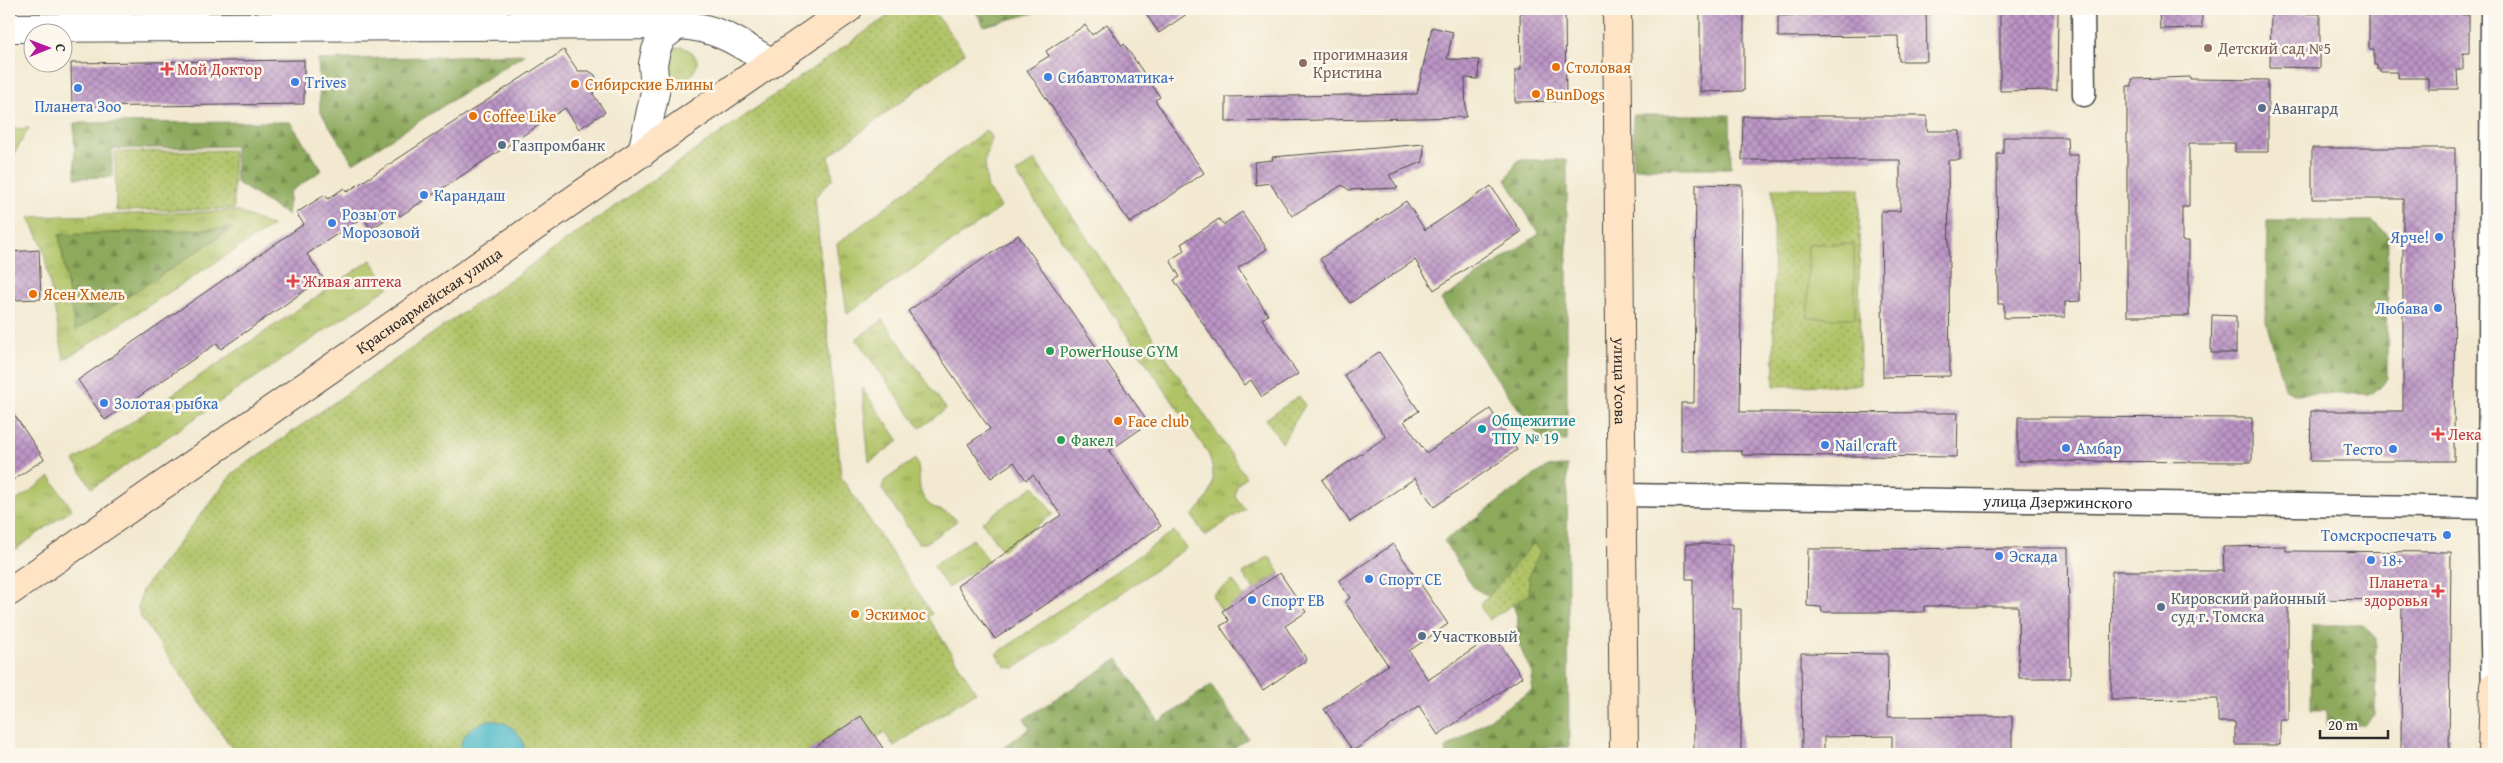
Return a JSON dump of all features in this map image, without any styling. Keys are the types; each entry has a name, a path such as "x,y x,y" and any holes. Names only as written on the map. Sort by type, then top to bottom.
{"main road":[{"name":"Красноармейская улица","path":"9,592 848,9"},
{"name":"улица Усова","path":"1617,9 1624,754"},
{"path":"2492,754 2494,689"}],"street":[{"path":"2083,9 2084,95"},
{"path":"2492,9 2491,508 2494,689"},
{"path":"9,28 678,25 697,26 717,31 734,39 770,62"},
{"path":"642,153 655,92 653,64 656,50 662,37 678,25"},
{"name":"улица Дзержинского","path":"1622,495 2491,508"}],"green space":[{"path":"898,9 932,9 965,53 829,156 833,178 815,197 841,477 932,614 928,617 976,692 894,746 884,732 876,738 861,716 805,754 236,754 141,617 138,608 142,590 233,473"},
{"path":"974,9 1049,9 984,26"},
{"path":"682,47 692,53 697,60 696,67 685,81 663,97 668,50"},
{"path":"525,54 353,163 320,111 318,60"},
{"path":"1633,115 1730,115 1731,168 1633,168"},
{"path":"290,122 322,170 290,192 287,215 236,182 235,146 112,149 112,177 75,178 74,123"},
{"path":"29,128 9,163 9,129"},
{"path":"986,130 991,137 985,161 987,188 1001,208 847,314 837,244"},
{"path":"233,150 234,209 116,211 115,152"},
{"path":"1035,160 1246,477 1237,485 1235,496 1245,509 1205,536 1192,516 1209,495 1212,488 1213,472 1208,453 1016,173"},
{"path":"1518,160 1567,160 1567,441 1541,440 1441,300 1539,234 1506,180"},
{"path":"1773,188 1859,188 1860,385 1774,386"},
{"path":"237,211 272,226 64,360 43,247 29,217"},
{"path":"2267,221 2372,221 2384,231 2388,238 2387,378 2377,390 2368,394 2295,394 2284,388 2266,321"},
{"path":"233,228 75,331 59,235"},
{"path":"1808,244 1854,244 1855,318 1808,318"},
{"path":"371,260 389,287 92,488 74,461"},
{"path":"883,320 946,409 920,428 856,339"},
{"path":"862,388 899,441 869,462"},
{"path":"1299,396 1305,405 1282,443 1266,419"},
{"path":"915,459 919,469 920,490 925,500 932,507 950,514 957,521 926,543 918,543 882,489 884,481"},
{"path":"1567,466 1569,747 1491,749 1462,754 1446,754 1445,749 1532,690 1532,674 1516,638 1518,619 1513,605 1494,599 1474,588 1444,541 1546,467"},
{"path":"50,477 72,509 9,554 9,506"},
{"path":"1034,486 1053,514 1002,550 982,522"},
{"path":"1174,531 1186,548 1015,668 1006,667 996,654"},
{"path":"973,539 988,561 948,588 933,566"},
{"path":"1533,544 1541,550 1529,574 1529,594 1489,620 1480,606"},
{"path":"1269,556 1280,573 1254,590 1243,574"},
{"path":"1233,581 1244,597 1222,611 1212,595"},
{"path":"2312,625 2363,625 2376,637 2375,715 2364,725 2327,725 2327,710 2311,710"},
{"path":"1118,659 1159,722 1211,685 1248,738 1225,754 995,754 1030,728 1024,719"}],"water":[{"path":"489,720 503,723 514,729 522,740 525,754 460,754 460,747 464,736 472,728"}],"building":[{"path":"1143,9 1194,9 1159,33"},
{"path":"1520,9 1565,9 1566,101 1515,102 1515,70 1521,70"},
{"path":"1700,9 1744,9 1744,91 1700,92"},
{"path":"1807,9 1926,9 1927,61 1899,61 1898,36 1778,37 1778,16 1807,15"},
{"path":"2000,9 2058,9 2057,90 2000,91"},
{"path":"2159,9 2202,9 2202,28 2160,29"},
{"path":"2369,9 2462,9 2462,15 2469,15 2469,53 2463,53 2463,70 2457,70 2458,89 2428,89 2428,78 2398,78 2397,72 2380,72 2380,69 2377,69 2377,65 2374,65 2374,49 2369,49"},
{"path":"2271,13 2320,14 2320,68 2270,67"},
{"path":"1107,24 1122,46 1124,44 1160,97 1155,100 1204,173 1130,223 1027,70 1049,56 1046,51 1085,25 1092,35"},
{"path":"1432,27 1453,32 1447,59 1479,60 1478,79 1465,78 1466,117 1226,122 1226,97 1417,94"},
{"path":"564,50 578,71 589,71 595,75 597,82 593,94 605,112 579,129 565,108 400,216 397,212 371,229 363,217 307,254 323,278 221,349 217,343 105,420 78,380 304,224 296,213 325,195 328,199 344,188 347,192"},
{"path":"304,60 304,104 72,107 72,63"},
{"path":"2190,77 2190,79 2268,80 2268,152 2235,152 2235,143 2189,143 2189,207 2182,207 2182,241 2189,241 2189,316 2127,316 2127,86 2132,86 2132,79"},
{"path":"1743,116 1927,116 1927,131 1960,131 1960,160 1948,160 1950,376 1883,377 1881,211 1900,211 1900,160 1742,160"},
{"path":"2003,137 2067,137 2068,155 2078,155 2080,301 2065,302 2065,317 2004,318 2004,304 1998,304 1997,154 2003,154"},
{"path":"1424,144 1423,162 1389,175 1398,188 1349,190 1342,185 1292,216 1270,183 1256,185 1254,162 1273,160 1272,157"},
{"path":"2312,148 2455,148 2454,461 2310,461 2311,411 2403,411 2403,199 2312,199"},
{"path":"1696,184 1742,185 1740,412 1958,413 1957,457 1742,455 1742,451 1681,451 1681,403 1694,403"},
{"path":"1491,186 1521,232 1434,290 1415,260 1350,303 1320,259 1406,201 1425,230"},
{"path":"1242,212 1267,249 1238,268 1268,315 1262,319 1298,374 1262,397 1251,380 1244,385 1174,280 1180,277 1170,260 1185,250 1181,244 1219,219 1223,225"},
{"name":"Факел","path":"1018,235 1149,423 1109,451 1161,526 995,639 957,586 1061,515 1033,475 1026,480 1014,462 991,478 968,444 990,429 908,311"},
{"path":"39,250 41,299 12,300 10,252"},
{"path":"2212,315 2236,316 2236,353 2211,353"},
{"name":"Общежитие ТПУ № 19","path":"1379,352 1419,411 1404,421 1426,453 1490,409 1517,450 1434,507 1415,478 1350,522 1322,480 1386,437 1344,375"},
{"path":"9,407 44,459 9,483"},
{"path":"2018,417 2252,418 2252,462 2018,461"},
{"path":"1393,544 1448,624 1409,651 1428,680 1494,635 1522,677 1438,735 1419,706 1353,751 1324,709 1388,665 1345,602 1350,598 1339,581"},
{"path":"1686,544 1732,544 1732,609 1741,609 1741,754 1694,754 1693,579 1686,579"},
{"path":"2286,546 2286,551 2451,552 2449,754 2401,754 2402,600 2288,599 2288,720 2280,720 2280,745 2235,745 2235,722 2218,722 2218,699 2111,700 2112,571 2224,571 2223,547"},
{"path":"2068,548 2070,678 2019,678 2018,606 1924,606 1924,612 1822,612 1821,607 1807,606 1808,549"},
{"path":"1280,573 1306,612 1285,626 1307,660 1263,690 1220,626 1229,621 1222,611"},
{"path":"1801,653 1888,654 1887,717 2012,716 2012,754 1892,754 1892,736 1824,737 1824,754 1802,754"},
{"path":"861,716 887,754 805,754"}],"place":[{"name":"Детский сад №5","path":"2208,48"},
{"name":"прогимназия Кристина","path":"1303,63"},
{"name":"Столовая","path":"1556,67"},
{"name":"Мой Доктор","path":"167,69"},
{"name":"Сибавтоматика+","path":"1048,77"},
{"name":"Trives","path":"295,82"},
{"name":"Сибирские Блины","path":"575,84"},
{"name":"Планета Зоо","path":"78,88"},
{"name":"BunDogs","path":"1536,94"},
{"name":"Авангард","path":"2262,108"},
{"name":"Coffee Like","path":"473,116"},
{"name":"Газпромбанк","path":"502,145"},
{"name":"Карандаш","path":"424,195"},
{"name":"Розы от Морозовой","path":"332,223"},
{"name":"Ярче!","path":"2439,237"},
{"name":"Живая аптека","path":"293,281"},
{"name":"Ясен Хмель","path":"33,294"},
{"name":"Любава","path":"2438,308"},
{"name":"PowerHouse GYM","path":"1050,351"},
{"name":"Золотая рыбка","path":"104,403"},
{"name":"Face club","path":"1118,421"},
{"name":"Общежитие ТПУ № 19","path":"1482,429"},
{"name":"Лека","path":"2438,434"},
{"name":"Факел","path":"1061,440"},
{"name":"Nail craft","path":"1825,445"},
{"name":"Амбар","path":"2066,448"},
{"name":"Тесто","path":"2393,449"},
{"name":"Томскроспечать","path":"2447,535"},
{"name":"Эскада","path":"1999,556"},
{"name":"18+","path":"2371,560"},
{"name":"Спорт СЕ","path":"1369,579"},
{"name":"Планета здоровья","path":"2438,591"},
{"name":"Спорт ЕВ","path":"1252,600"},
{"name":"Кировский районный суд г. Томска","path":"2161,607"},
{"name":"Эскимос","path":"855,614"},
{"name":"Участковый","path":"1422,636"}]}
